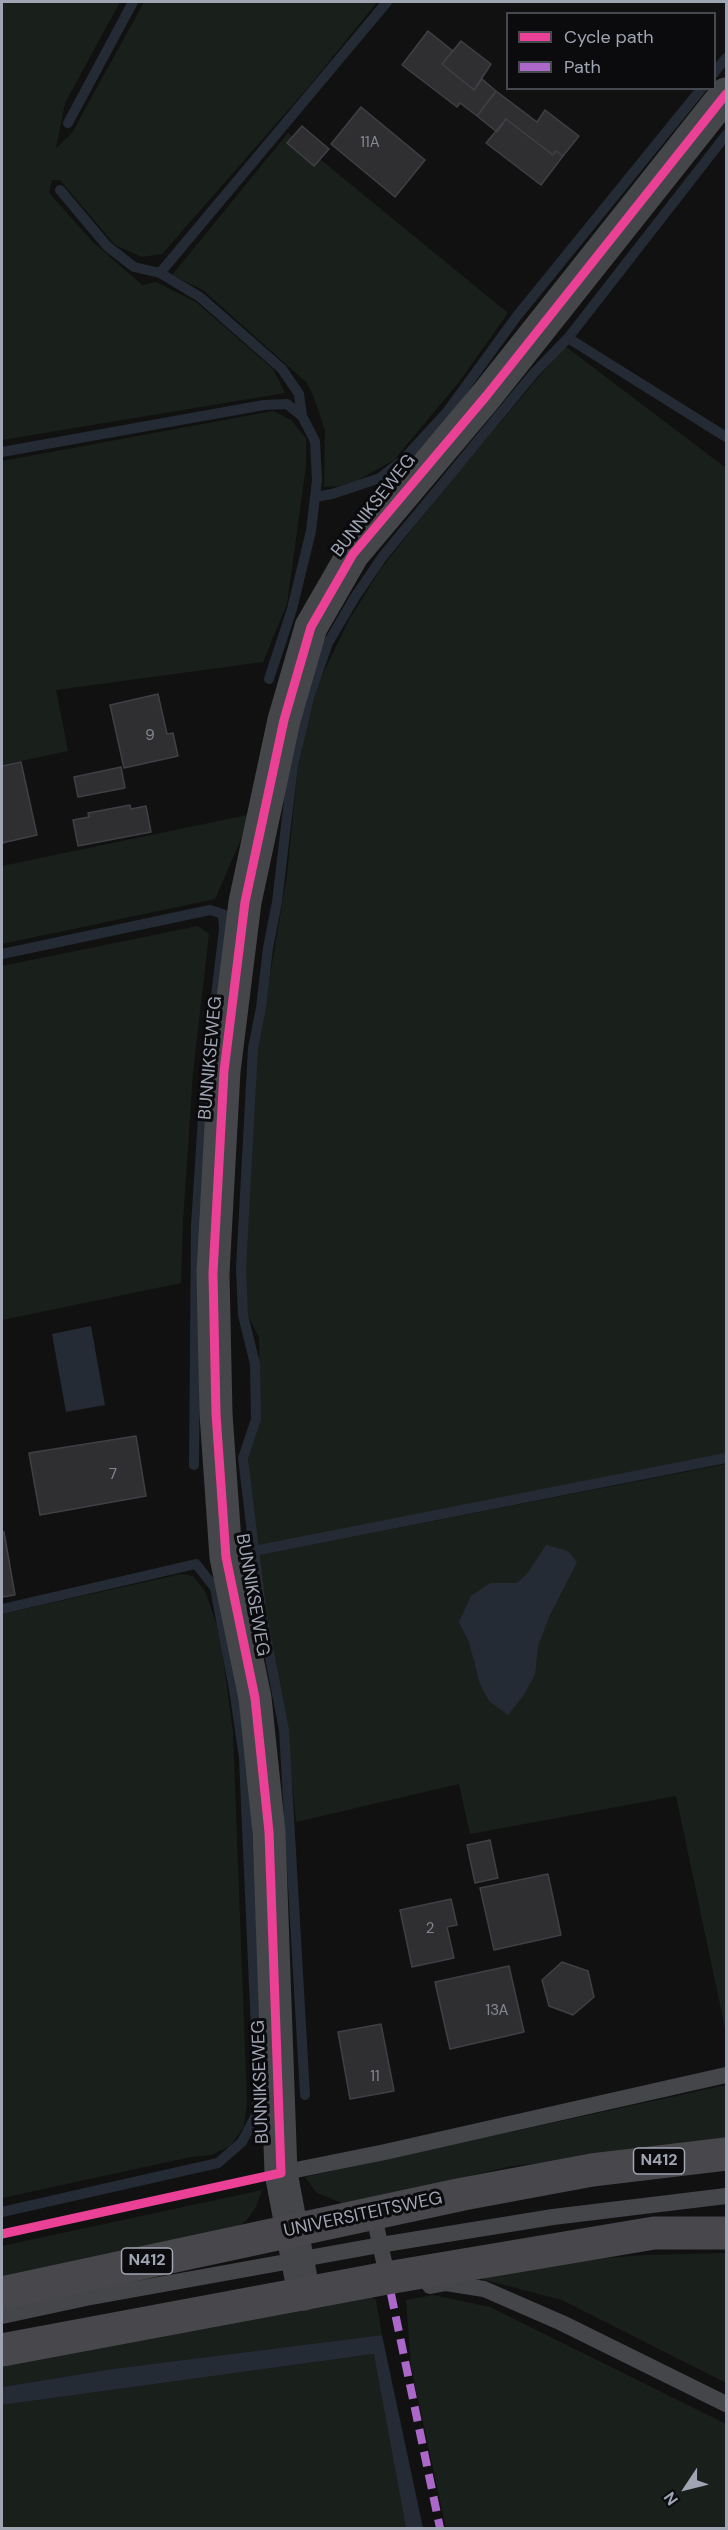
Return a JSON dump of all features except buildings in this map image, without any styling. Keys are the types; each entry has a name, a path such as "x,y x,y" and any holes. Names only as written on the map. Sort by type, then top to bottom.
{"main road":[{"name":"UNIVERSITEITSWEG","path":"2,2293 295,2245 373,2212 592,2170 726,2154"},
{"path":"2,2349 387,2278 654,2233 726,2233"}],"street":[{"name":"BUNNIKSEWEG","path":"304,2294 281,2173 269,1832 255,1698 226,1557 216,1414 213,1273 224,1071 244,913 284,720 311,627 353,554 487,395 726,94"}],"lane":[{"path":"281,2173 385,2152 726,2075"},
{"name":"UNIVERSITEITSWEG","path":"2,2316 295,2245 380,2245 553,2217 726,2196"},
{"path":"373,2212 391,2294 446,2283 484,2289 562,2323 726,2404"}],"shaded area":[{"path":"2,2 120,2 65,103 56,148 72,133 144,2 377,2 310,85 162,254 142,257 115,245 60,180 52,180 49,193 93,242 142,285 156,282 196,302 273,369 285,393 2,440"},
{"path":"288,133 508,313 459,382 394,460 356,481 339,486 324,487 325,430 307,383 203,290 172,275"},
{"path":"565,346 726,468 726,1454 256,1548 250,1506 248,1453 260,1422 259,1337 246,1312 247,1189 257,1052 287,875 298,766 315,690 349,620 380,570 454,477"},
{"path":"273,411 291,420 306,438 306,466 287,604 263,662 56,690 68,751 2,765 2,461"},
{"path":"252,814 215,899 2,944 2,866"},
{"path":"198,926 209,934 193,1073 181,1283 2,1320 2,966"},
{"path":"91,1326 105,1405 66,1412 52,1334"},
{"path":"726,1464 726,2033 676,1796 470,1834 459,1784 296,1822 287,1730 266,1614 259,1555"},
{"path":"546,1545 568,1551 577,1562 549,1617 538,1646 535,1675 523,1696 508,1715 489,1701 480,1684 469,1642 459,1622 471,1596 490,1583 517,1583 527,1574"},
{"path":"181,1574 193,1576 205,1591 220,1634 233,1733 247,2102 244,2126 230,2146 211,2155 191,2157 2,2198 2,1614"},
{"path":"726,2085 726,2145 512,2166 345,2204 317,2193 305,2177"},
{"path":"262,2190 256,2207 246,2221 231,2232 2,2282 2,2246"},
{"path":"726,2253 726,2383 562,2300 481,2279 567,2261 646,2255"},
{"path":"368,2295 376,2300 382,2335 112,2369 2,2387 2,2359"},
{"path":"433,2295 490,2307 726,2424 726,2528 446,2528 411,2367 406,2300"},
{"path":"382,2335 423,2528 406,2528 374,2354 2,2405 2,2387 112,2369"},
{"path":"375,2354 406,2528 2,2528 2,2405"}],"waterway":[{"path":"68,123 133,2"},
{"path":"160,273 387,2"},
{"path":"716,70 726,58"},
{"path":"315,497 332,494 380,478 403,460 447,412 517,316 700,90"},
{"path":"726,135 568,338 726,437"},
{"path":"60,190 107,246 134,267 160,273 200,297 282,369 299,394 302,416"},
{"path":"305,2095 284,1730 262,1616 243,1458 256,1419 255,1364 243,1315 241,1268 253,1048 277,902 293,766 309,697 328,643 355,597 383,556 534,373 568,338"},
{"path":"2,452 264,405 287,404 302,416 315,441 317,480 311,531 292,609 269,679"},
{"path":"2,954 210,910 223,914 224,929 205,1086 196,1225 194,1465"},
{"path":"254,1551 726,1458"},
{"path":"2,1609 196,1564 215,1588 244,1758 258,2077 256,2115 242,2142 218,2163 2,2212"}],"marked path":[{"path":"391,2294 440,2528"}],"cycle path":[{"path":"2,2234 281,2173 269,1832 255,1698 226,1557 216,1414 213,1273 224,1071 245,902 284,720 311,627 353,554 487,395 726,94"}]}
